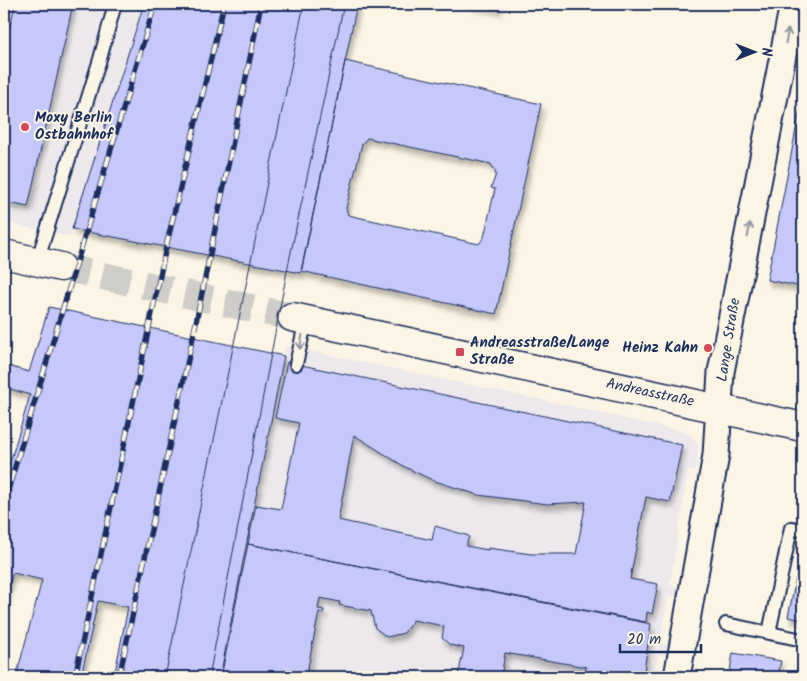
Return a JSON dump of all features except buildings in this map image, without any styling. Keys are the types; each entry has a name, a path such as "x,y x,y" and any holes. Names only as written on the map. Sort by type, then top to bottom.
{"street":[{"name":"Lange Straße","path":"677,677 716,455 722,372 793,4"},
{"path":"4,254 49,264"},
{"name":"Andreasstraße","path":"299,318 803,427"}],"lane":[{"path":"49,264 115,4"},
{"path":"296,364 299,318"},
{"path":"769,633 791,528 803,530"},
{"path":"726,624 803,640"}],"shaded area":[{"path":"4,4 144,4 70,237 4,222"},
{"path":"286,346 552,402 684,432 692,436 698,445 697,467 694,471 688,471 670,584 678,589 675,596 668,597 660,643 667,645 667,653 665,656 658,655 655,677 220,677"}],"tunnel":[{"path":"61,267 292,317"}],"tram line":[{"path":"165,677 304,4"},
{"path":"209,677 287,271 344,4"}],"railway":[{"path":"4,503 155,4"},
{"path":"75,677 166,247 224,4"},
{"path":"119,677 193,337 261,4"}],"place":[{"name":"Moxy Berlin Ostbahnhof","path":"25,127"},
{"name":"Heinz Kahn","path":"708,348"},
{"name":"Andreasstraße/Lange Straße","path":"460,352"}]}
